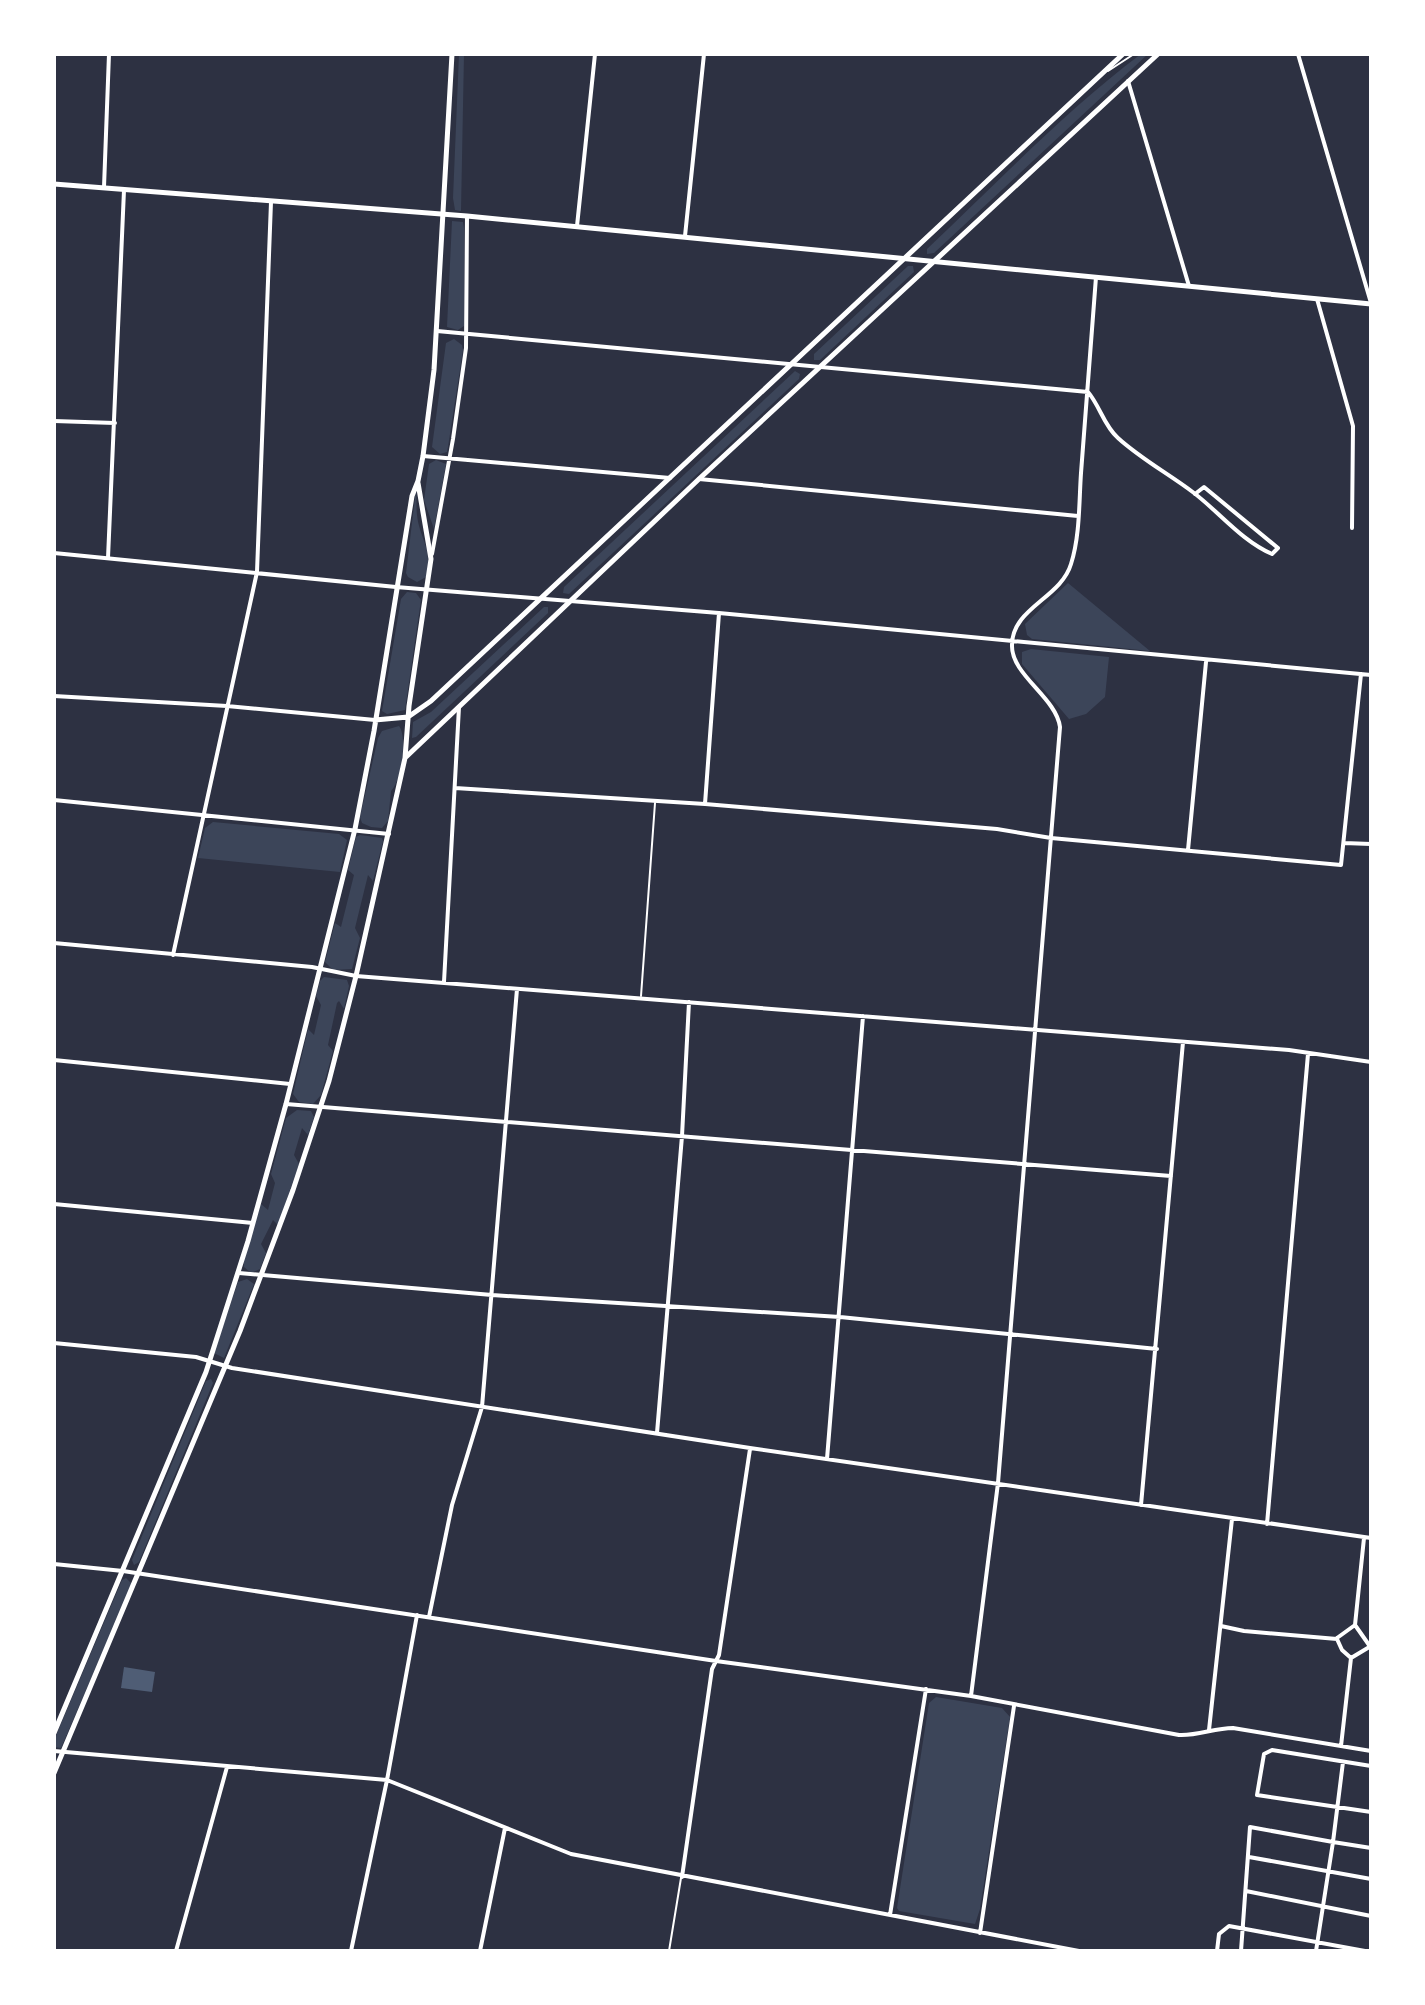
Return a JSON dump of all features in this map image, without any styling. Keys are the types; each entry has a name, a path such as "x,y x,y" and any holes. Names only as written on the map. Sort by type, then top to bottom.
{"main road":[{"path":"54,1733 210,1360 286,1104 355,829 412,496 423,456 437,331 452,54"},
{"path":"375,720 408,717 431,701 1123,54"},
{"path":"405,758 932,261 1158,54"},
{"path":"54,184 577,226 1371,304"},
{"path":"54,1773 226,1367 321,1107 356,976 405,758 431,556 418,481"}],"street":[{"path":"104,188 109,54"},
{"path":"577,226 595,54"},
{"path":"685,236 704,54"},
{"path":"1298,54 1371,304"},
{"path":"1128,81 1189,287"},
{"path":"108,558 124,190"},
{"path":"173,955 257,572 271,202"},
{"path":"431,556 467,334 467,216"},
{"path":"971,1696 998,1483 1059,722 1015,660 1012,641 1019,622 1054,592 1068,574 1073,555 1096,277"},
{"path":"1316,299 1353,426 1352,528"},
{"path":"437,331 1088,392 1116,437 1195,494 1253,544 1271,554 1278,548 1204,487 1195,494"},
{"path":"54,421 115,423"},
{"path":"423,456 670,478"},
{"path":"699,479 1078,516"},
{"path":"54,553 425,590 719,613 1371,675"},
{"path":"705,804 719,613"},
{"path":"1188,850 1207,661"},
{"path":"455,788 656,800 997,829 1051,838 1341,865 1361,674"},
{"path":"54,696 227,706 375,720"},
{"path":"444,983 459,705"},
{"path":"54,800 389,834"},
{"path":"1344,843 1371,844"},
{"path":"54,943 320,969 356,976 1289,1050 1371,1062"},
{"path":"429,1617 452,1505 482,1407 517,989"},
{"path":"657,1433 682,1136 689,1002"},
{"path":"827,1459 863,1016"},
{"path":"1141,1505 1183,1042"},
{"path":"1267,1524 1308,1054"},
{"path":"54,1060 291,1084"},
{"path":"286,1104 1171,1176"},
{"path":"54,1204 253,1223"},
{"path":"238,1273 492,1295 840,1317 1157,1349"},
{"path":"54,1343 210,1360 226,1367 482,1407 1371,1538"},
{"path":"682,1877 712,1669 716,1661 750,1448"},
{"path":"1209,1730 1232,1519"},
{"path":"1351,1658 1370,1646 1355,1625 1364,1538"},
{"path":"54,1564 123,1571 716,1661 926,1689 1179,1735 1199,1735 1209,1730 1233,1728 1371,1751"},
{"path":"351,1951 417,1615"},
{"path":"1220,1625 1244,1631 1337,1639 1355,1625"},
{"path":"1337,1639 1342,1650 1351,1658"},
{"path":"1341,1746 1351,1658"},
{"path":"890,1915 926,1689"},
{"path":"980,1933 1014,1706"},
{"path":"1371,1766 1272,1750 1264,1754 1257,1795 1371,1812"},
{"path":"54,1751 387,1780 571,1854 1050,1948 1079,1951"},
{"path":"1316,1951 1343,1762"},
{"path":"176,1951 227,1767"},
{"path":"1241,1951 1250,1827 1371,1848"},
{"path":"480,1951 505,1828"},
{"path":"1249,1857 1371,1879"},
{"path":"1246,1891 1371,1916"},
{"path":"1217,1951 1219,1934 1229,1926 1365,1951"}],"lane":[{"path":"1105,73 1134,54"},
{"path":"641,998 656,800"},
{"path":"669,1951 682,1877"}],"shaded area":[{"path":"459,54 464,54 461,211 455,210 453,198"},
{"path":"1141,54 1148,54 934,253 927,254 927,249 1032,148"},
{"path":"452,221 463,222 464,228 464,326 458,330 447,327"},
{"path":"908,266 913,266 914,272 820,360 814,360 814,354"},
{"path":"454,339 463,350 447,452 440,454 432,447 446,343"},
{"path":"795,371 800,374 799,379 569,594 563,593 564,587"},
{"path":"436,460 446,464 434,529 424,500 429,464"},
{"path":"416,489 419,524 428,558 426,577 417,582 406,573"},
{"path":"1068,583 1150,651 1032,639 1027,635 1025,624"},
{"path":"407,592 416,593 421,600 405,710 387,714 382,711 401,599"},
{"path":"544,607 548,607 548,613 412,738 413,722 431,712"},
{"path":"1031,649 1109,657 1105,697 1086,714 1069,719 1022,664 1022,652"},
{"path":"399,726 403,740 402,759 398,779 391,791 388,821 382,828 371,827 362,823 360,817 378,738 382,731"},
{"path":"213,822 339,834 347,840 340,872 198,858 205,828"},
{"path":"356,837 382,838 383,841 373,881 368,875 355,928 360,938 352,969 333,970 325,962 335,923 341,927 354,875 348,870"},
{"path":"324,977 347,980 349,986 344,1009 339,1001 337,1003 328,1045 333,1051 321,1095 313,1104 299,1102 293,1094 308,1029 314,1035 321,1005 316,996"},
{"path":"297,1110 311,1111 314,1117 308,1135 302,1128 294,1155 299,1164 278,1225 273,1220 261,1244 266,1253 260,1269 251,1273 244,1267 244,1259 261,1204 268,1210 275,1183 271,1174 286,1118"},
{"path":"247,1279 254,1284 224,1358 214,1353 238,1282"},
{"path":"211,1379 213,1383 139,1562 134,1565 132,1560 206,1381"},
{"path":"126,1578 132,1584 61,1748 54,1747 54,1740 122,1580"},
{"path":"124,1667 155,1672 152,1692 121,1688"},
{"path":"936,1697 1002,1708 1010,1717 980,1909 975,1924 899,1911 897,1908 929,1703"}]}
